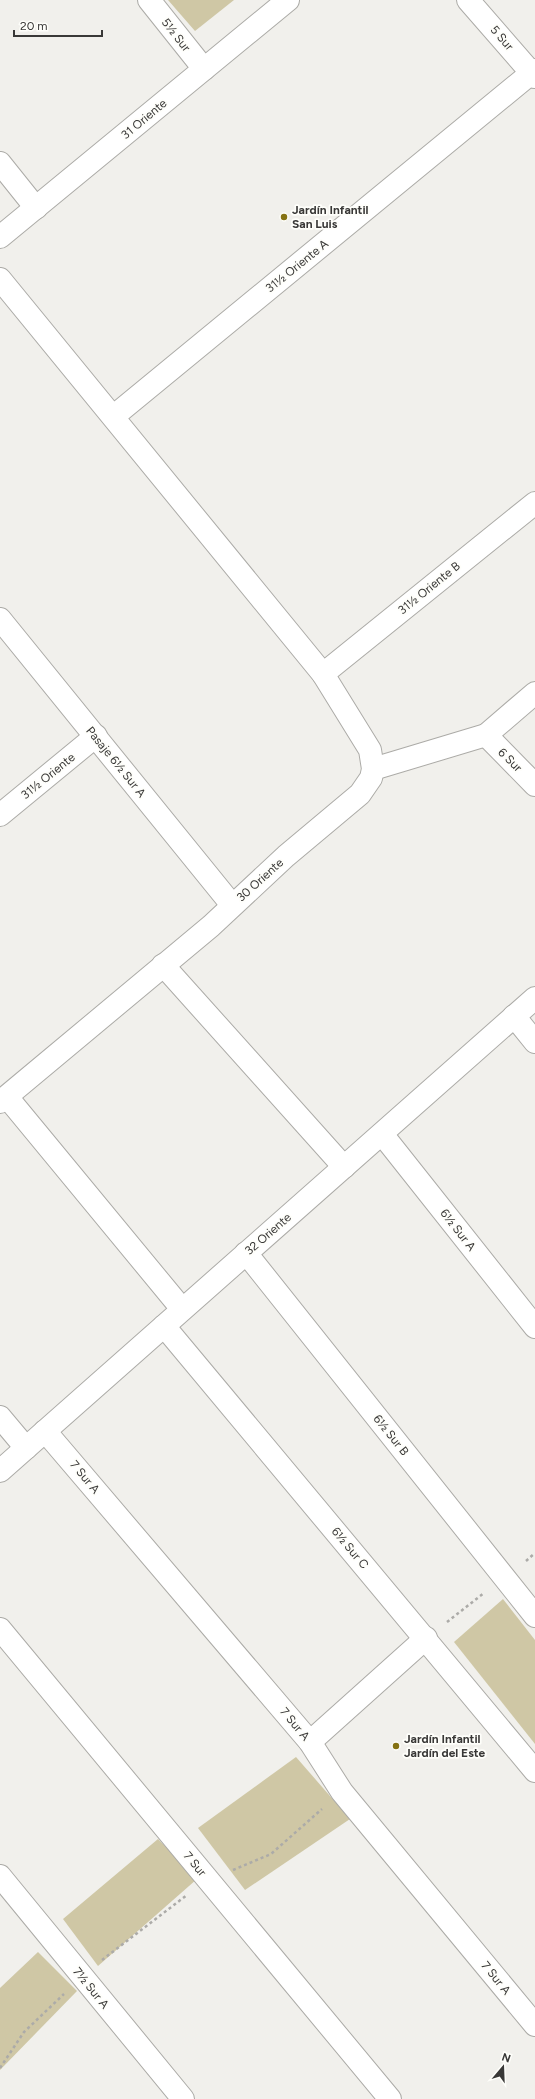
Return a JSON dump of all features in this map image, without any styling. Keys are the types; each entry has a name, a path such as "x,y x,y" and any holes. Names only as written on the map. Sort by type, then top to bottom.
{"street":[{"name":"5½ Sur","path":"149,0 204,69"},
{"name":"31 Oriente","path":"0,237 288,0"},
{"name":"5 Sur","path":"468,0 534,73"},
{"name":"31½ Oriente A","path":"114,416 534,73"},
{"path":"0,163 36,208"},
{"path":"0,278 323,674 370,750 373,769 486,735 535,693"},
{"name":"31½ Oriente B","path":"323,674 535,503"},
{"name":"Pasaje 6½ Sur A","path":"0,619 232,905"},
{"name":"6 Sur","path":"486,735 535,786"},
{"name":"31½ Oriente","path":"0,815 96,736"},
{"name":"30 Oriente","path":"3,1099 211,926 286,856 360,794 371,778 373,769"},
{"path":"163,966 344,1167"},
{"name":"32 Oriente","path":"0,1471 535,998"},
{"path":"514,1016 535,1042"},
{"path":"3,1099 182,1309"},
{"name":"6½ Sur A","path":"382,1134 535,1327"},
{"name":"6½ Sur B","path":"246,1253 535,1616"},
{"name":"6½ Sur C","path":"164,1326 426,1638 535,1771"},
{"path":"0,1417 26,1448"},
{"name":"7 Sur A","path":"45,1431 310,1742 342,1792 535,2025"},
{"name":"7 Sur","path":"0,1629 390,2099"},
{"path":"310,1742 426,1638"},
{"name":"7½ Sur A","path":"0,1876 183,2099"}],"path":[{"path":"426,1638 535,1553"},
{"path":"0,2068 24,2032 82,1976 208,1880 271,1854 342,1792"}],"shaded area":[{"path":"168,0 234,0 195,31"},
{"path":"503,1599 535,1640 535,1744 454,1642"},
{"path":"296,1757 350,1819 245,1890 198,1828"},
{"path":"158,1839 197,1879 98,1966 63,1919"},
{"path":"38,1952 77,1991 0,2070 0,1988"}],"place":[{"name":"Jardín Infantil San Luis","path":"284,217"},
{"name":"Jardín Infantil Jardín del Este","path":"396,1746"}]}
